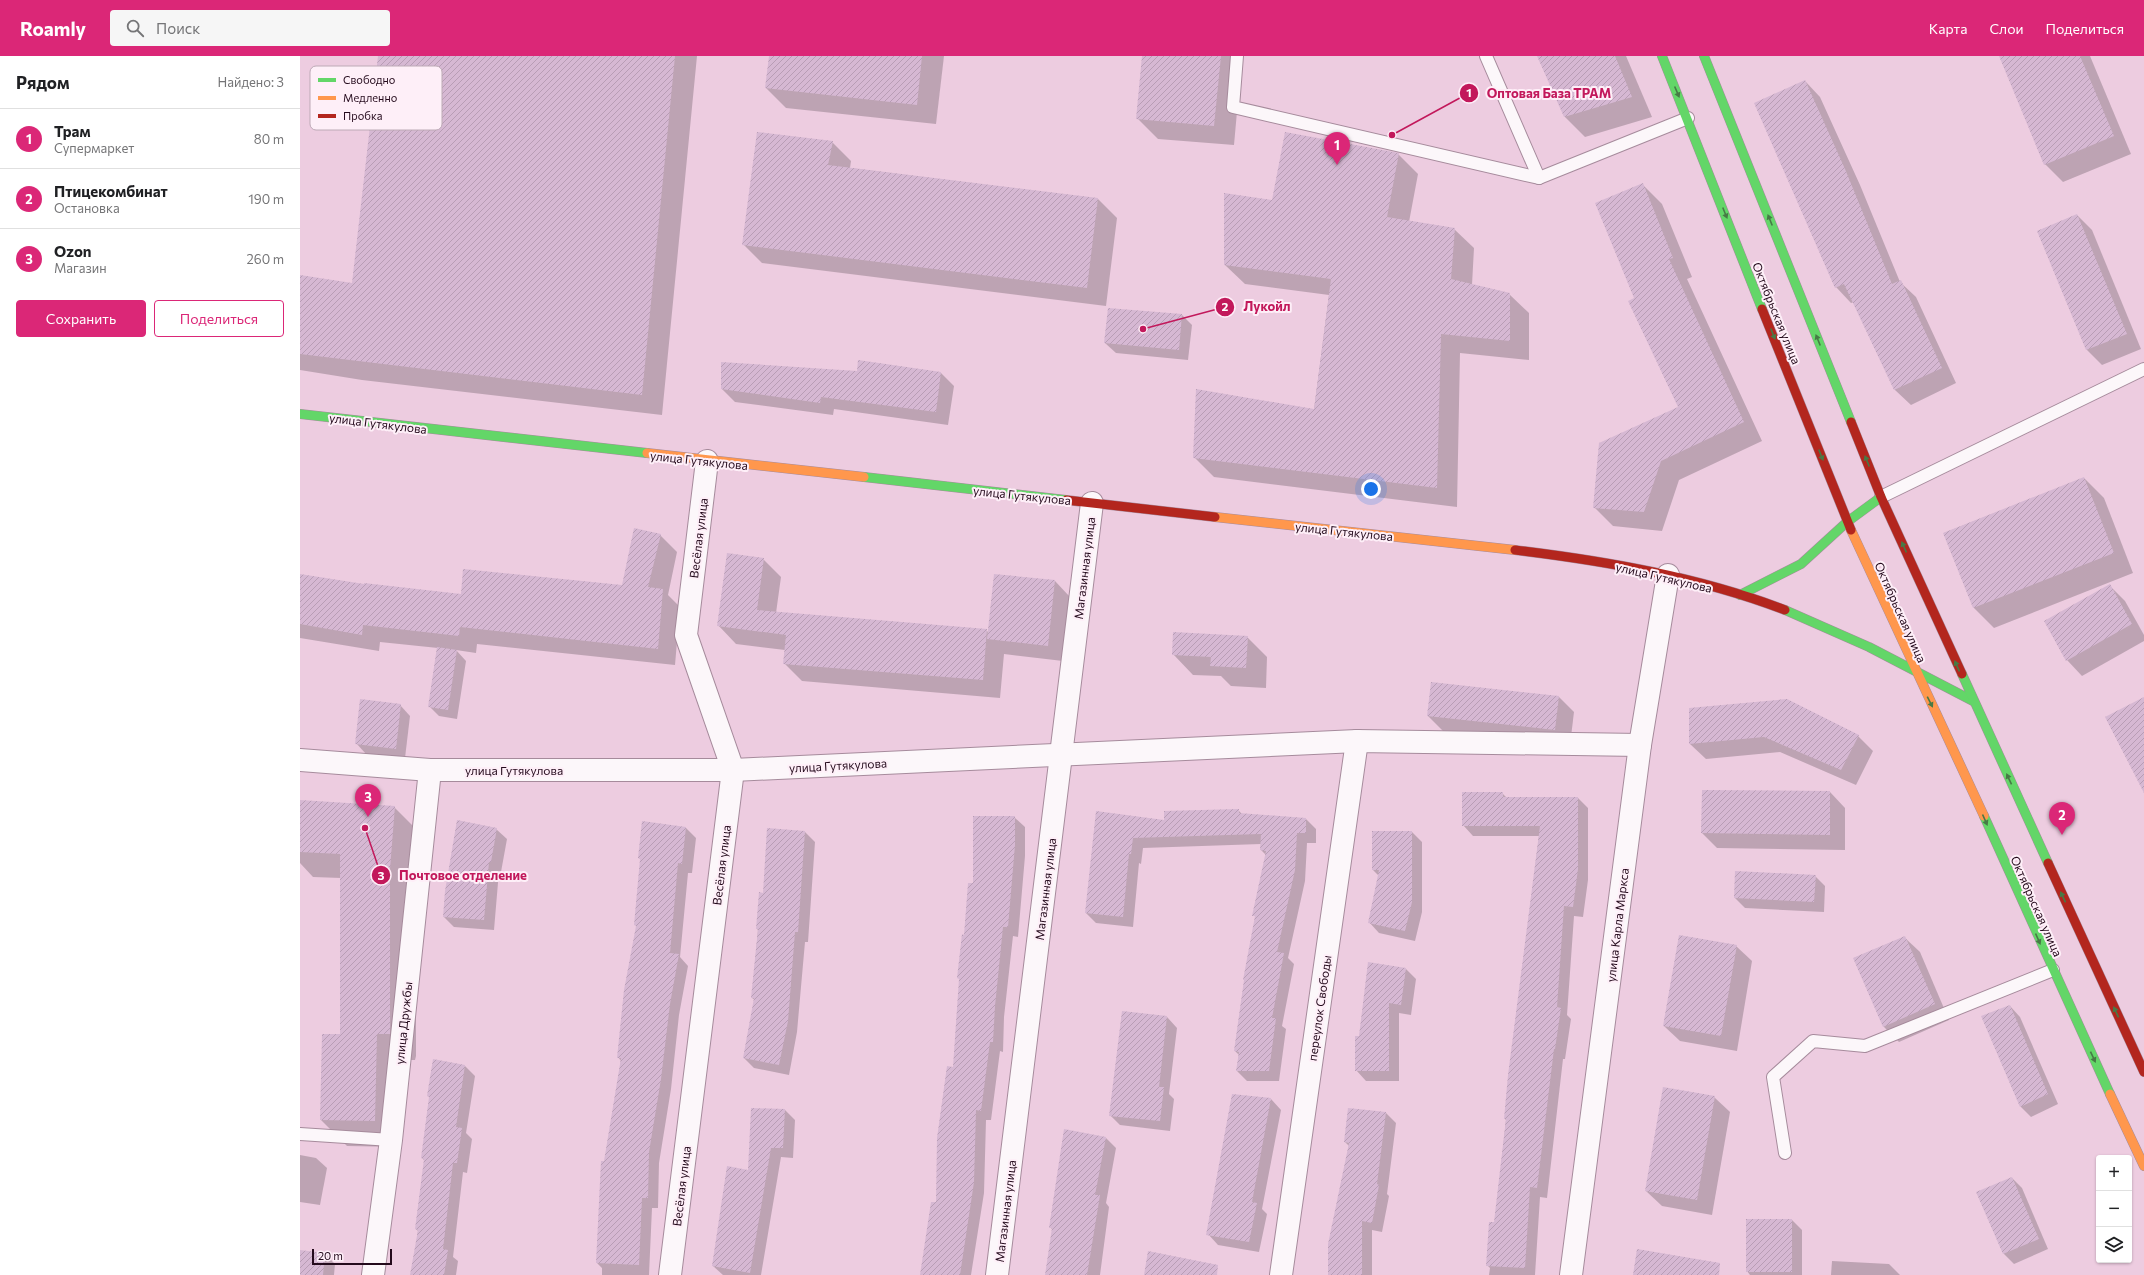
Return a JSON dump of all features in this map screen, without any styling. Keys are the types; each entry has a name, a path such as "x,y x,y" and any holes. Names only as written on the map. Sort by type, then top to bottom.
{"main road":[{"name":"Октябрьская улица","path":"1662,56 1688,118 1847,522 1913,667 1950,742 2053,970 2144,1166"},
{"path":"1704,56 1881,497 1973,701 2143,1069"},
{"name":"улица Гутякулова","path":"300,414 707,461 1583,558 1668,575 1740,596 1805,618 1913,667 1973,701"},
{"path":"1740,596 1801,564 1847,522 1881,497"}],"street":[{"name":"Весёлая улица","path":"670,1275 733,770 686,635 707,461"},
{"name":"Магазинная улица","path":"997,1275 1092,503"},
{"name":"улица Карла Маркса","path":"1571,1275 1640,745 1668,575"},
{"name":"улица Гутякулова","path":"300,760 430,770 733,770 1357,741 1640,745"},
{"name":"переулок Свободы","path":"1281,1275 1357,741"},
{"name":"улица Дружбы","path":"373,1275 391,1140 430,770"}],"lane":[{"path":"1237,56 1233,107 1539,178 1688,118"},
{"path":"1486,56 1539,178"},
{"path":"1881,497 2144,369"},
{"path":"1785,1153 1773,1077 1813,1041 1865,1046 2053,970"},
{"path":"300,1134 391,1140"}],"building":[{"path":"378,56 675,56 642,395 300,354 300,275 352,283 370,130 442,130 442,66 377,66"},
{"path":"769,56 922,56 917,105 765,88"},
{"path":"1142,56 1221,56 1214,126 1136,119"},
{"path":"1537,56 1615,56 1632,97 1564,117"},
{"path":"1999,56 2080,56 2114,136 2044,165"},
{"path":"1805,80 1845,169 1892,284 1901,280 1942,368 1894,390 1844,284 1835,288 1754,103"},
{"path":"757,132 833,141 828,165 1098,198 1087,288 742,245"},
{"path":"1285,132 1399,153 1387,217 1455,228 1451,279 1510,293 1510,341 1441,334 1437,488 1193,458 1196,389 1314,409 1331,279 1224,265 1224,193 1272,200"},
{"path":"1643,183 1673,258 1669,259 1744,422 1661,461 1644,512 1593,508 1599,443 1678,407 1628,301 1634,298 1595,203"},
{"path":"2077,214 2127,334 2086,350 2037,231"},
{"path":"1108,308 1182,314 1179,350 1104,343"},
{"path":"858,360 941,372 936,412 821,397 820,403 721,389 721,362 857,371"},
{"path":"2084,477 2114,553 1973,608 1943,533"},
{"path":"634,528 661,534 648,587 663,589 658,649 460,627 459,636 363,625 362,635 300,624 300,574 364,584 461,594 463,569 622,585"},
{"path":"727,553 764,558 757,610 987,629 983,680 783,664 786,635 717,626"},
{"path":"994,574 1055,580 1048,646 987,639"},
{"path":"2110,584 2132,624 2066,661 2044,621"},
{"path":"1173,632 1248,636 1246,668 1210,666 1211,657 1172,655"},
{"path":"437,647 457,650 448,710 428,707"},
{"path":"1431,682 1559,696 1555,730 1427,716"},
{"path":"2144,697 2144,793 2105,717"},
{"path":"360,699 401,704 396,749 355,744"},
{"path":"1787,699 1859,735 1841,770 1764,737 1689,744 1689,708"},
{"path":"1702,790 1830,791 1830,835 1701,833"},
{"path":"1462,792 1503,792 1503,797 1578,797 1578,869 1573,907 1564,906 1557,1007 1561,1008 1554,1049 1537,1188 1530,1187 1525,1268 1486,1266 1489,1222 1494,1222 1506,1119 1504,1119 1508,1075 1540,826 1462,826"},
{"path":"300,800 395,806 390,869 390,1034 377,1034 375,1121 320,1120 322,1034 340,1034 340,854 300,852"},
{"path":"1239,809 1239,813 1306,818 1306,833 1297,833 1295,870 1277,952 1284,953 1272,1018 1276,1018 1269,1071 1236,1071 1239,1052 1234,1051 1243,980 1255,916 1252,916 1266,851 1260,850 1261,834 1133,838 1131,854 1129,854 1123,917 1085,913 1096,811 1164,820 1164,811"},
{"path":"973,816 1015,816 1015,845 1008,927 1003,927 993,1042 990,1042 981,1111 976,1110 974,1182 960,1275 920,1275 931,1202 936,1202 937,1138 947,1066 953,1067 959,979 957,978 962,934 964,935 968,883 973,883"},
{"path":"457,820 497,828 491,862 489,862 484,920 443,917 445,891"},
{"path":"642,821 686,827 682,864 678,863 670,953 679,954 670,1004 661,1079 649,1152 648,1198 642,1198 639,1265 596,1263 601,1161 604,1161 621,1058 617,1058 624,990 636,926 634,925"},
{"path":"767,828 805,831 798,932 795,932 788,1021 779,1065 743,1058 754,998 751,998 758,929 756,929 759,892 763,893"},
{"path":"1372,831 1412,831 1412,902 1405,931 1368,923 1379,870 1372,870"},
{"path":"1735,871 1816,875 1814,902 1734,898"},
{"path":"1679,935 1737,945 1721,1036 1663,1026"},
{"path":"1905,936 1935,1004 1883,1027 1853,958"},
{"path":"1368,962 1406,968 1401,1005 1389,1003 1389,1071 1355,1071 1355,1036 1359,1036"},
{"path":"2010,1005 2048,1094 2020,1107 1981,1016"},
{"path":"1122,1011 1167,1016 1159,1087 1164,1087 1160,1121 1109,1116"},
{"path":"433,1059 465,1065 456,1127 462,1128 457,1163 453,1163 443,1249 448,1250 444,1275 410,1275 418,1230 415,1229 424,1159 421,1158 429,1097 427,1096"},
{"path":"1663,1087 1715,1096 1697,1200 1645,1191"},
{"path":"1232,1094 1271,1098 1252,1202 1257,1203 1249,1242 1206,1235"},
{"path":"751,1108 785,1109 783,1148 771,1148 750,1273 712,1266 727,1166 748,1170"},
{"path":"1348,1108 1386,1112 1377,1184 1379,1185 1372,1223 1362,1221 1362,1275 1328,1275 1328,1244 1349,1143 1344,1142"},
{"path":"1064,1129 1106,1137 1095,1195 1100,1195 1087,1275 1045,1275 1052,1228 1049,1228"},
{"path":"2012,1177 2039,1239 2003,1254 1976,1192"},
{"path":"1746,1219 1792,1219 1792,1272 1746,1272"},
{"path":"1637,1249 1720,1263 1719,1275 1633,1275"},
{"path":"300,1250 325,1253 323,1275 300,1275"},
{"path":"1148,1251 1218,1265 1217,1275 1144,1275"}],"traffic: fast":[{"path":"1662,56 1762,309"},
{"path":"1704,56 1851,422"},
{"path":"300,414 647,453"},
{"path":"864,477 1066,500"},
{"path":"1740,595 1801,564 1847,522 1881,497"},
{"path":"1785,610 1869,647 1973,701"},
{"path":"1962,674 2048,863"},
{"path":"1984,816 2110,1094"}],"traffic: slow":[{"path":"647,453 864,477"},
{"path":"1215,517 1515,550"},
{"path":"1851,530 1984,816"},
{"path":"2110,1094 2144,1166"}],"traffic: jam":[{"path":"1762,309 1851,530"},
{"path":"1851,422 1881,497 1962,674"},
{"path":"1066,500 1215,517"},
{"path":"1515,550 1583,559 1686,579 1752,598 1785,610"},
{"path":"2048,863 2144,1072"}],"place":[{"name":"Оптовая База ТРАМ","path":"1392,135"},
{"name":"Трам","path":"1337,165"},
{"name":"Лукойл","path":"1143,329"},
{"name":"Ozon","path":"368,817"},
{"name":"Почтовое отделение","path":"365,828"},
{"name":"Птицекомбинат","path":"2062,835"}]}
